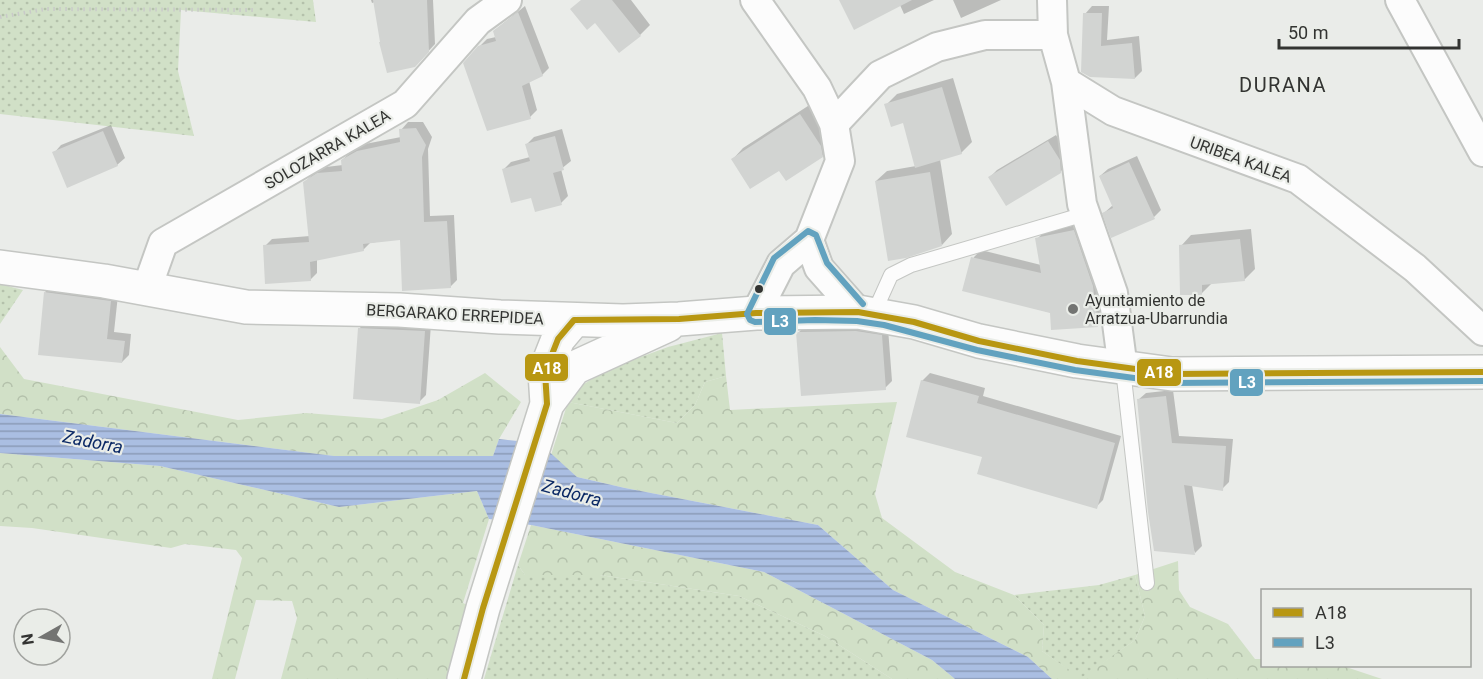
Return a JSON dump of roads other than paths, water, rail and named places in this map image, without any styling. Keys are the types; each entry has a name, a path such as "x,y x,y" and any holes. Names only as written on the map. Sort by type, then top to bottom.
{"street":[{"name":"SOLOZARRA KALEA","path":"147,288 163,243 405,104 478,21 507,0"},
{"path":"755,0 817,88 834,124 840,161 809,240 781,264 756,313"},
{"path":"1052,0 1053,35 1066,82 1084,214 1113,293 1123,369"},
{"path":"1400,0 1483,152"},
{"path":"834,124 880,75 937,47 985,35 1053,35"},
{"name":"URIBEA KALEA","path":"1066,82 1113,111 1298,179 1415,268 1483,331"},
{"path":"809,240 819,268 865,313"},
{"name":"BERGARAKO ERREPIDEA","path":"0,267 147,288 246,307 399,310 574,320 679,319 756,313 865,313 914,322 979,341 1077,362 1123,369 1195,374 1483,372"},
{"path":"500,317 532,330 562,364"},
{"path":"464,679 483,608 547,404 545,372 679,319"},
{"path":"562,364 574,320"}],"lane":[{"path":"865,313 891,275 911,265 1084,214"},
{"path":"1123,369 1147,583"}],"water":[{"name":"Zadorra","path":"0,414 334,456 493,456 499,439 527,442 545,448 577,477 818,525 893,590 1028,657 1052,679 955,679 932,660 764,572 531,525 489,519 477,491 339,507 160,466 0,453"}],"place":[{"name":"Ayuntamiento de Arratzua-Ubarrundia","path":"1073,309"}],"district":[{"name":"DURANA","path":"1283,85"}]}
